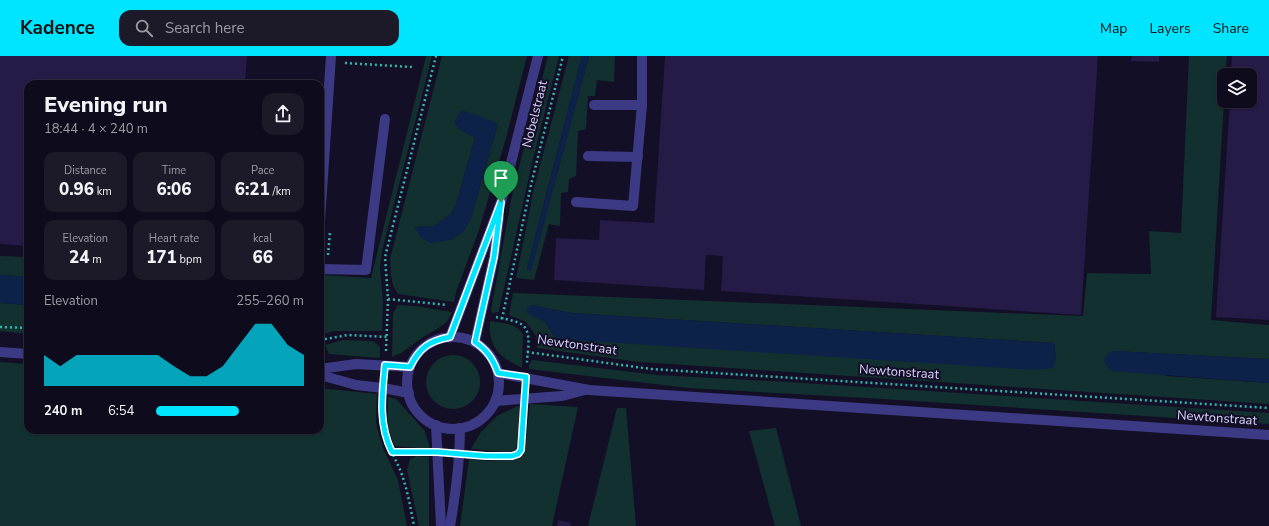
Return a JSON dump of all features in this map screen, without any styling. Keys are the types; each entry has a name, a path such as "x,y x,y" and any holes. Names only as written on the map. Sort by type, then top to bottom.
{"street":[{"path":"324,161 331,56"},
{"name":"Nobelstraat","path":"450,337 501,202 538,56"},
{"path":"576,202 634,206 642,105 642,56"},
{"path":"594,105 642,105"},
{"path":"324,269 366,270 385,119"},
{"path":"588,156 638,157"},
{"name":"Nobelstraat","path":"475,342 494,257 501,202"},
{"path":"450,337 462,338 475,342 490,355 498,373 499,387 495,402 481,419 471,425 460,428 448,428 436,425 426,420 412,403 409,393 408,380 410,367 414,358 428,344 438,340 450,337"},
{"path":"0,352 24,354"},
{"path":"324,368 356,364 410,367"},
{"name":"Newtonstraat","path":"498,373 526,377 589,390 1269,435"},
{"path":"324,377 356,386 383,388 409,393"},
{"name":"Newtonstraat","path":"495,402 562,396 589,390"},
{"path":"436,425 441,526"},
{"path":"450,526 456,493 460,454 460,428"}],"path":[{"path":"324,339 348,335 386,337 388,299 385,264 386,250 436,56"},
{"name":"Nobelstraat","path":"502,319 530,185 563,56"},
{"path":"342,63 412,67"},
{"path":"0,326 24,328"},
{"name":"Newtonstraat","path":"526,377 528,352 651,369 1269,408"},
{"path":"383,388 382,420 387,442 404,478 414,526"},
{"path":"460,454 493,456 512,456 518,454 522,445 525,400"},
{"path":"392,452 437,452"}],"green space":[{"path":"426,56 432,56 382,251 380,268 383,303 382,331 334,331 324,334 324,275 371,278"},
{"path":"442,56 527,56 506,138 479,230 456,292 454,302 398,294 392,282 390,259","holes":["455,121 498,123 471,218 463,232 450,240 415,228 422,226 433,227 451,214 456,204 475,138 458,128"]},
{"path":"548,56 559,56 533,159 499,312 492,313 491,310 513,190"},
{"path":"569,56 582,56 527,269 531,270 589,56 615,56 614,82 597,80 595,96 588,96 586,129 578,131 576,176 569,179 568,192 561,193 560,224 559,226 549,224 534,280 516,278 534,188"},
{"path":"1189,56 1227,56 1226,68 1217,68 1217,108 1224,108 1211,320 1269,325 1269,359 1112,351 1167,376 1269,383 1269,404 639,362 537,348 536,336 526,322 509,315 513,293 1083,316 1087,273 1151,274 1149,231 1181,233","holes":["531,305 571,313 1054,343 1056,358 556,339 545,322"]},
{"path":"0,256 24,257 24,277 0,275"},
{"path":"0,303 24,305 24,334 0,331"},
{"path":"398,305 452,312 447,322 401,353 392,357 393,313"},
{"path":"490,321 509,324 521,331 523,335 522,368 507,360 497,350 491,338"},
{"path":"343,340 373,341 380,347 380,356 379,358 329,354 325,345"},
{"path":"448,355 458,355 468,359 476,367 480,377 480,387 476,397 468,405 458,409 448,409 438,405 430,397 426,387 426,377 430,367 438,359"},
{"path":"532,360 657,375 1269,413 1269,424 688,388 529,369 529,365"},
{"path":"0,362 24,364 24,434 324,434 324,388 377,394 376,423 383,448 398,480 407,526 0,526"},
{"path":"388,397 396,399 425,431 430,449 395,446 389,428"},
{"path":"522,404 516,450 510,452 471,449 481,432 497,416"},
{"path":"530,404 578,407 552,526 460,526 469,459 488,461 519,458 525,450"},
{"path":"617,408 626,408 636,526 588,526"},
{"path":"776,428 801,526 775,526 749,431"},
{"path":"417,456 429,457 429,526 419,526 407,470 410,459"}],"water":[{"path":"582,56 589,56 531,271 527,269"},
{"path":"461,110 498,123 471,218 463,232 450,240 431,243 421,238 415,228 422,226 433,227 451,214 456,204 475,138 458,128 455,121"},
{"path":"0,275 24,277 24,305 0,303"},
{"path":"531,305 571,313 1054,343 1056,358 1053,368 1034,370 556,339 545,322 532,316 525,310"},
{"path":"1112,351 1269,359 1269,383 1110,371 1104,361 1106,356"}],"building":[{"path":"0,56 247,56 245,80 24,80 24,246 0,244"},
{"path":"665,56 1098,56 1081,315 721,291 723,256 706,255 704,290 554,280 556,238 599,240 600,220 654,223"},
{"path":"1132,56 1159,56 1159,62 1131,61"},
{"path":"1232,56 1269,56 1269,320 1216,317 1230,108 1257,108 1257,68 1231,68"},
{"path":"558,520 571,523 570,526 557,526"}],"route":[{"path":"501,202 494,257 475,342 490,355 498,373 526,377 521,450 518,454 512,456 486,456 437,452 392,452 383,431 382,420 385,365 410,367 414,358 428,344 450,337 501,202"}]}
